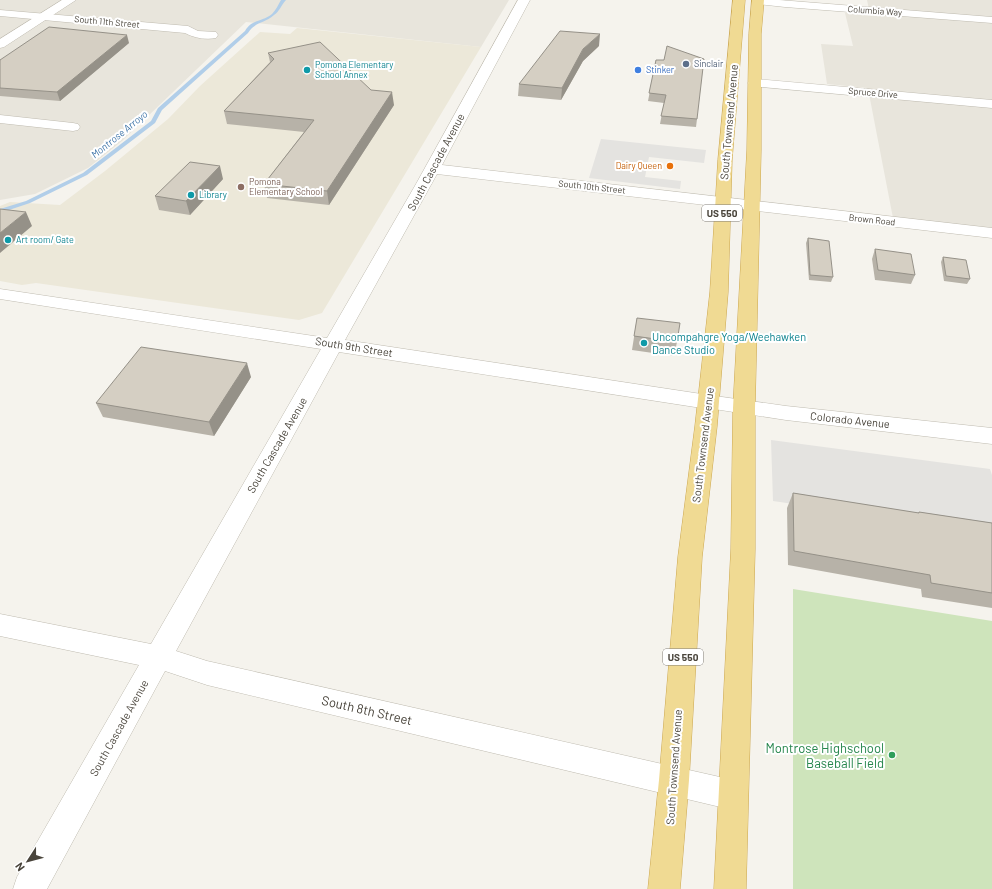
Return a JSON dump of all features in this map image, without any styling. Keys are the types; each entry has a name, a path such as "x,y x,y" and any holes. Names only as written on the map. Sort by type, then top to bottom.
{"highway":[{"name":"South Townsend Avenue","path":"664,889 674,780 690,557 719,292 722,203 739,0"},
{"name":"South Townsend Avenue","path":"730,889 743,549 744,408 758,0"}],"street":[{"path":"0,44 70,0"},
{"name":"South Cascade Avenue","path":"28,889 257,479 433,169 524,0"},
{"name":"Columbia Way","path":"754,0 785,4 878,6 992,20"},
{"name":"South 11th Street","path":"0,13 188,30 195,34 212,35"},
{"name":"Spruce Drive","path":"755,83 992,104"},
{"path":"0,119 73,127"},
{"name":"South 10th Street","path":"433,169 615,189 752,207"},
{"name":"Brown Road","path":"752,207 992,233"},
{"name":"South 9th Street","path":"0,294 708,402"},
{"name":"Colorado Avenue","path":"708,402 744,408 992,436"},
{"name":"South 8th Street","path":"0,625 158,658 207,673 733,794"}],"shaded area":[{"path":"0,0 509,0 481,47 246,22 122,141 88,168 35,194 0,200"},
{"path":"867,0 992,0 992,233 893,218 867,88 827,84 821,44 853,46 845,13 870,14"},
{"name":"Pomona Elementary School","path":"297,28 481,47 322,313 299,320 36,283 22,285 0,281 0,206 10,202 60,205 105,171 168,119 200,86 260,32 290,34"},
{"path":"601,139 706,150 704,163 649,157 645,177 681,181 680,189 589,178"},
{"path":"771,440 990,469 992,475 992,533 773,501"}],"green space":[{"name":"Montrose Highschool Baseball Field","path":"793,589 992,621 992,889 793,889"}],"building":[{"path":"49,27 127,35 57,92 0,88 0,60"},
{"path":"560,31 600,34 583,49 562,88 519,84"},
{"path":"320,42 371,90 392,92 327,191 264,184 314,120 224,111 274,59 268,53"},
{"path":"667,46 704,59 697,119 661,116 666,95 649,93 656,60 664,60"},
{"path":"190,162 220,166 186,201 155,196"},
{"path":"0,209 26,212 0,233"},
{"path":"808,238 829,241 833,277 810,275"},
{"path":"875,249 911,254 915,275 878,270"},
{"path":"943,257 966,260 970,279 946,276"},
{"path":"637,318 680,323 677,342 634,336"},
{"path":"141,347 247,363 209,422 96,403"},
{"path":"793,493 992,523 992,593 931,583 930,575 794,551"}],"waterway":[{"name":"Montrose Arroyo","path":"0,211 28,202 85,174 153,122 160,109 247,32 251,25 265,20 274,14 284,0"}],"place":[{"name":"Sinclair","path":"686,64"},
{"name":"Pomona Elementary School Annex","path":"307,70"},
{"name":"Stinker","path":"638,70"},
{"name":"Dairy Queen","path":"670,166"},
{"name":"Pomona Elementary School","path":"241,187"},
{"name":"Library","path":"191,195"},
{"name":"Art room/ Gate","path":"8,240"},
{"name":"Uncompahgre Yoga/Weehawken Dance Studio","path":"644,343"},
{"name":"Montrose Highschool Baseball Field","path":"892,755"}]}
